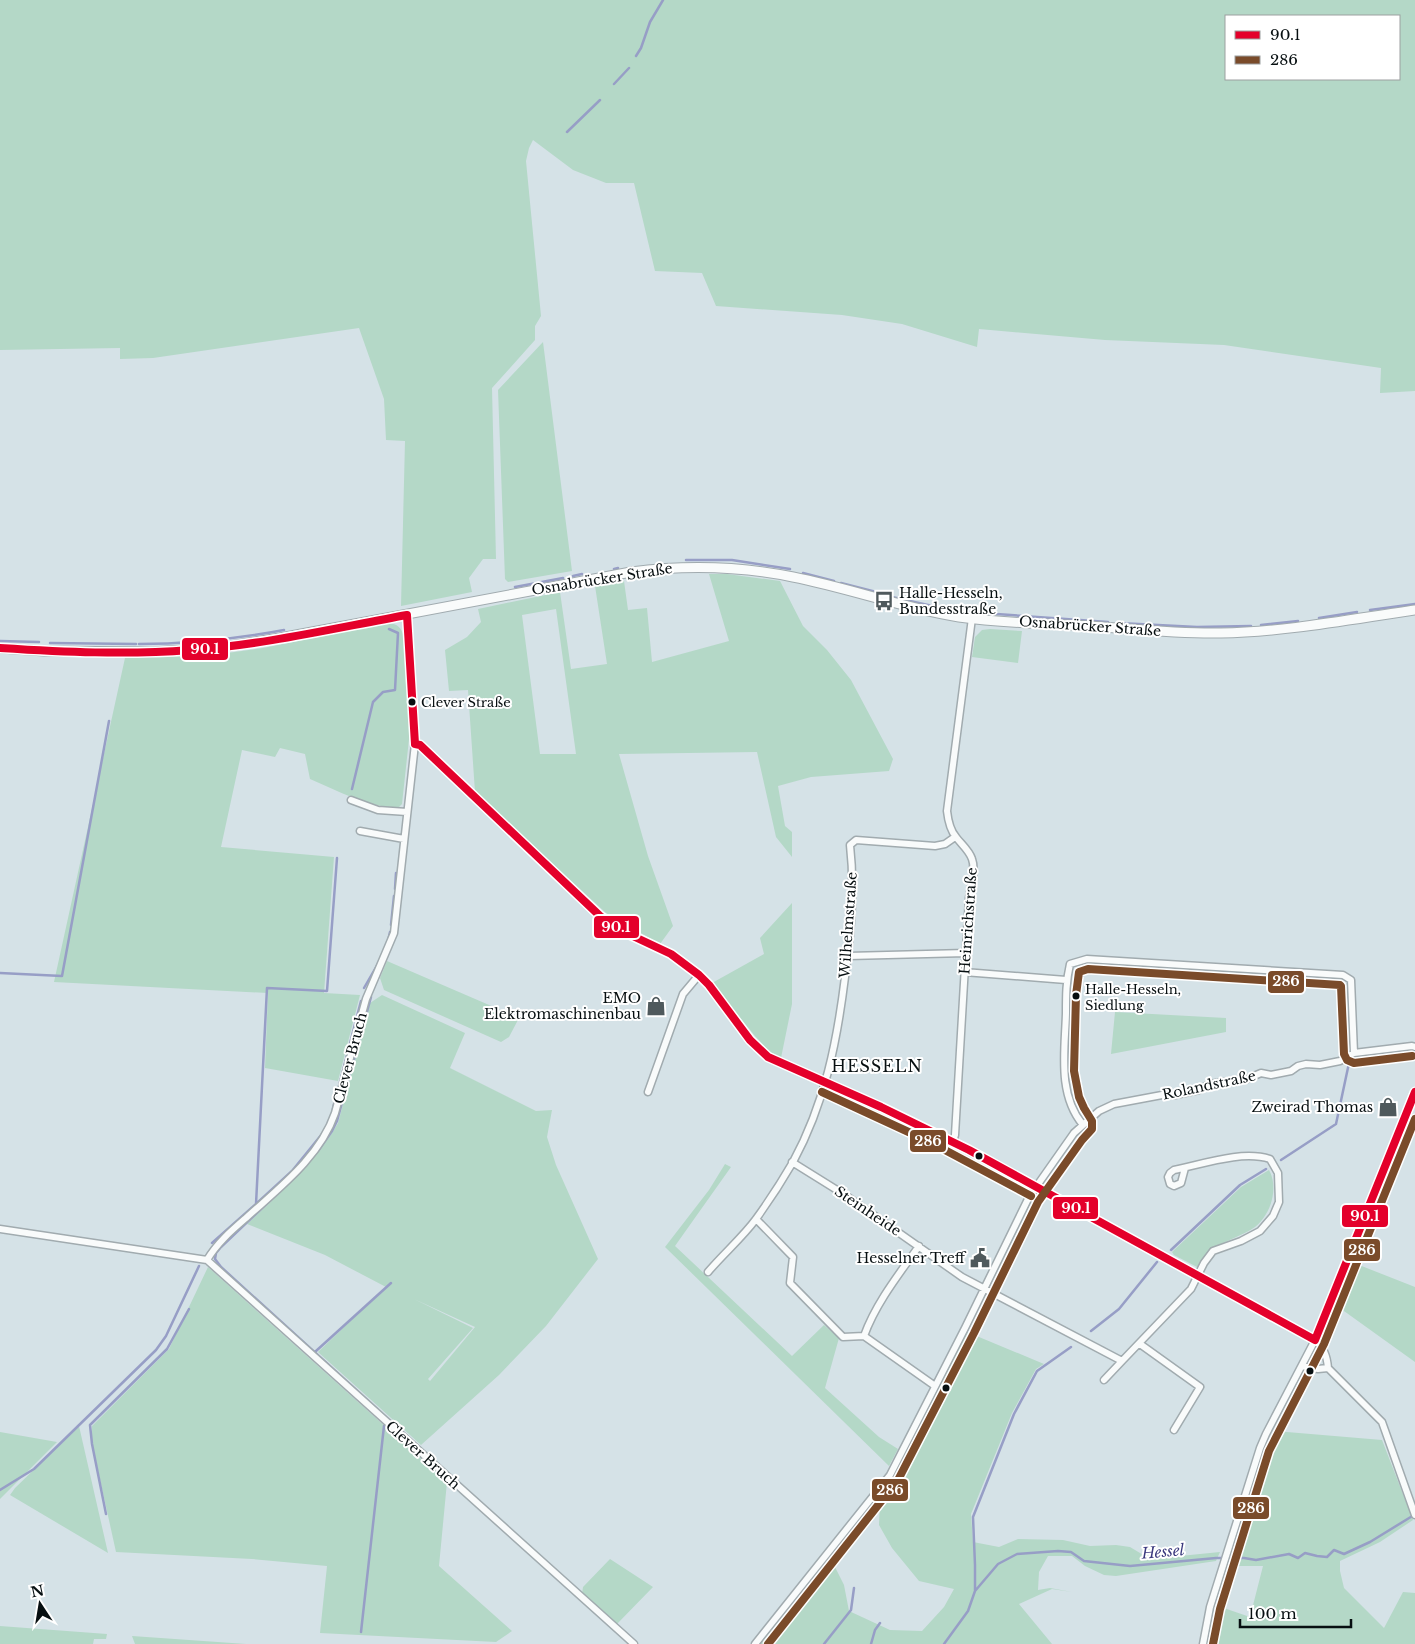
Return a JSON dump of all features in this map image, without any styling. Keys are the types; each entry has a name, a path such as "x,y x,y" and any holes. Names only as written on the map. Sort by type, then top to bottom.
{"main road":[{"name":"Osnabrücker Straße","path":"0,648 54,651 152,652 247,644 646,570 678,567 727,568 794,577 907,606 972,618 1222,633 1273,630 1415,610"}],"street":[{"path":"407,615 415,744 420,745 600,916 620,930 671,954 699,975 709,985 750,1040 768,1057 881,1107 953,1142 1315,1340 1327,1357 1328,1368 1382,1422 1414,1513"},
{"name":"Heinrichstraße","path":"953,1142 955,1135 969,898 973,869 972,859 963,844 955,837 949,824 947,811 972,618"},
{"name":"Clever Bruch","path":"415,744 394,933 366,999 336,1113 330,1127 302,1165 284,1184 220,1242 207,1260 634,1644"},
{"path":"351,800 378,810 407,812"},
{"path":"360,831 404,839"},
{"name":"Wilhelmstraße","path":"826,1084 838,1032 848,956 853,887 850,845 856,840 935,846 945,844 955,837"},
{"path":"848,956 966,953"},
{"path":"1083,1125 1076,1116 1064,1077 1063,1060 1066,980 1070,964 1087,959 1343,975 1351,980 1354,1054"},
{"path":"964,972 1066,980"},
{"path":"648,1092 683,994 699,975"},
{"name":"Rolandstraße","path":"755,1644 890,1475 1020,1215 1036,1187 1074,1133 1099,1111 1114,1104 1199,1090 1209,1084 1240,1080 1261,1073 1271,1075 1291,1071 1298,1066 1306,1064 1320,1065 1340,1061 1354,1054 1415,1047"},
{"path":"708,1272 756,1219 792,1162 826,1084"},
{"path":"1203,1644 1210,1607 1223,1563 1266,1434 1315,1340 1415,1092"},
{"path":"1104,1380 1191,1289 1204,1263 1213,1251 1241,1241 1260,1231 1273,1216 1279,1202 1278,1171 1270,1158 1259,1155 1236,1157 1186,1168"},
{"name":"Steinheide","path":"792,1162 845,1195 962,1277 1122,1361"},
{"path":"756,1219 793,1257 790,1283 842,1336 864,1336 935,1386"},
{"path":"0,1229 207,1260"},
{"path":"864,1336 868,1325 894,1280 919,1246"},
{"path":"1140,1344 1200,1387 1174,1430"},
{"path":"1302,1366 1318,1370 1328,1368"}],"green space":[{"path":"0,0 1415,0 1415,391 1380,393 1381,368 1224,345 1105,340 979,329 977,347 902,324 842,315 716,306 702,273 655,271 634,183 606,183 573,170 533,140 526,161 541,316 535,326 535,340 492,388 496,559 483,559 469,578 472,592 401,606 405,441 386,440 384,399 359,328 153,358 120,359 120,348 0,350"},
{"path":"543,342 572,571 508,582 505,579 498,390"},
{"path":"709,574 727,574 780,581 803,626 827,650 851,680 893,759 889,771 811,777 778,786 785,826 792,832 792,857 776,837 757,752 619,754 648,856 673,926 660,944 606,913 475,792 468,690 449,691 445,650 467,637 481,622 478,609 560,592 571,669 607,664 595,586 624,581 628,610 647,608 652,662 729,641","holes":["556,609 576,754 540,754 522,615"]},
{"path":"388,623 399,627 404,637 410,730 402,804 397,809 374,804 310,779 305,754 280,748 275,757 242,750 221,847 334,857 324,993 360,995 338,1081 265,1068 268,993 54,982 125,658 213,655 263,648"},
{"path":"982,630 1022,631 1018,663 972,657 975,637"},
{"path":"792,903 792,1004 781,1058 770,1052 755,1036 712,983 764,954 760,938"},
{"path":"387,961 519,1018 509,1037 501,1042 384,990 380,978"},
{"path":"382,995 465,1033 450,1068 536,1111 552,1110 547,1137 556,1165 598,1259 546,1326 499,1375 421,1445 318,1352 386,1287 325,1255 247,1224 308,1164 329,1138 338,1123 370,1003","holes":["414,1299 475,1327 430,1381 428,1379 473,1328"]},
{"path":"1115,1012 1226,1018 1226,1032 1111,1054"},
{"path":"725,1164 731,1167 675,1246 792,1356 824,1325 839,1338 825,1388 879,1437 898,1449 889,1466 665,1247 709,1190"},
{"path":"1269,1170 1273,1185 1272,1200 1261,1222 1245,1233 1213,1249 1197,1267 1174,1255 1172,1252 1241,1187"},
{"path":"1354,1263 1415,1287 1415,1362 1337,1306"},
{"path":"208,1267 447,1482 439,1566 512,1631 496,1642 320,1633 327,1566 252,1559 116,1552 92,1443 92,1426 169,1349"},
{"path":"967,1332 1044,1364 1036,1369 1012,1413 971,1514 973,1542 999,1547 1018,1539 1063,1540 1090,1546 1116,1545 1130,1547 1150,1559 1220,1552 1216,1561 1116,1576 1104,1575 1085,1566 1072,1556 1048,1556 1039,1572 1038,1590 1050,1588 1072,1592 1052,1589 1019,1604 1052,1644 760,1644 831,1559 844,1585 849,1611 890,1630 922,1631 944,1607 954,1589 919,1581 892,1548 879,1525 880,1500 894,1478"},
{"path":"79,1426 108,1553 10,1495"},
{"path":"1275,1431 1382,1440 1413,1520 1380,1542 1340,1561 1340,1571 1344,1588 1384,1628 1403,1592 1415,1593 1415,1644 1214,1644 1214,1620 1218,1606 1250,1617 1263,1566 1229,1566 1237,1548 1268,1447"},
{"path":"0,1432 57,1442 0,1499"},
{"path":"610,1559 653,1587 617,1624 582,1594 583,1587"},
{"path":"0,1626 107,1634 106,1639 94,1639 93,1644 0,1644"},
{"path":"132,1636 246,1644 135,1644"}],"waterway":[{"path":"636,56 641,48 650,22 663,0"},
{"path":"614,84 629,68"},
{"path":"567,132 600,100"},
{"path":"686,560 732,560 790,569"},
{"path":"614,569 618,568"},
{"path":"803,573 834,581"},
{"path":"573,576 582,574"},
{"path":"515,587 563,578"},
{"path":"841,583 884,594"},
{"path":"892,597 955,611"},
{"path":"1370,610 1415,604"},
{"path":"968,612 1108,622"},
{"path":"1319,618 1357,612"},
{"path":"1261,625 1298,621"},
{"path":"1119,623 1197,627 1251,626"},
{"path":"352,789 373,702 383,692 395,690 398,633 389,629"},
{"path":"139,644 212,640 284,630"},
{"path":"0,641 39,642"},
{"path":"50,643 136,644"},
{"path":"0,973 62,976 109,721"},
{"path":"212,1243 256,1204 267,988 327,991 337,858"},
{"path":"395,889 396,873"},
{"path":"391,925 394,896"},
{"path":"388,941 390,932"},
{"path":"364,988 379,962"},
{"path":"318,1151 337,1121 371,997"},
{"path":"338,1090 361,1001"},
{"path":"1281,1160 1336,1124 1349,1063"},
{"path":"333,1109 335,1100"},
{"path":"256,1204 292,1171 322,1134"},
{"path":"1171,1250 1240,1185 1266,1169"},
{"path":"300,1172 221,1247 216,1253 215,1259 221,1267 377,1409"},
{"path":"1091,1331 1119,1309 1157,1262"},
{"path":"0,1490 34,1469 156,1350 166,1336 199,1266"},
{"path":"316,1351 391,1283"},
{"path":"106,1514 90,1425 167,1349 189,1309"},
{"path":"975,1590 973,1517 1014,1414 1037,1371 1071,1347"},
{"path":"361,1632 384,1426"},
{"name":"Hessel","path":"944,1644 968,1611 975,1591 998,1564 1017,1554 1071,1552 1084,1561 1130,1566 1216,1558 1256,1560 1289,1554 1298,1558 1305,1553 1327,1557 1334,1550 1344,1554 1370,1542 1414,1515"},
{"path":"824,1644 851,1610 854,1588"},
{"path":"871,1644 875,1630 880,1623"}],"transit line":[{"name":"90.1","path":"407,615 415,744"},
{"name":"90.1","path":"0,648 95,652 143,652 217,648 272,640 407,615"},
{"name":"90.1","path":"415,744 420,745 600,916 620,930 671,954 699,975 709,985 750,1040 768,1057 881,1107 969,1150 1315,1340"},
{"name":"286","path":"768,1644 898,1480 974,1333 1038,1202 1092,1129 1092,1121 1079,1097 1074,1071 1076,995 1079,972 1088,969 1340,985 1344,1054 1347,1060 1354,1063 1412,1056"},
{"name":"286","path":"822,1092 928,1141 1031,1196"},
{"name":"90.1","path":"1315,1340 1415,1092"},
{"name":"286","path":"1213,1644 1220,1609 1269,1451 1324,1344 1415,1119"}],"place":[{"name":"Halle-Hesseln, Bundesstraße","path":"884,601"},
{"name":"Clever Straße","path":"412,702"},
{"name":"Halle-Hesseln, Siedlung","path":"1076,996"},
{"name":"EMO Elektromaschinenbau","path":"656,1006"},
{"name":"Zweirad Thomas","path":"1388,1107"},
{"name":"Hesselner Treff","path":"980,1258"}],"district":[{"name":"HESSELN","path":"877,1066"}]}
